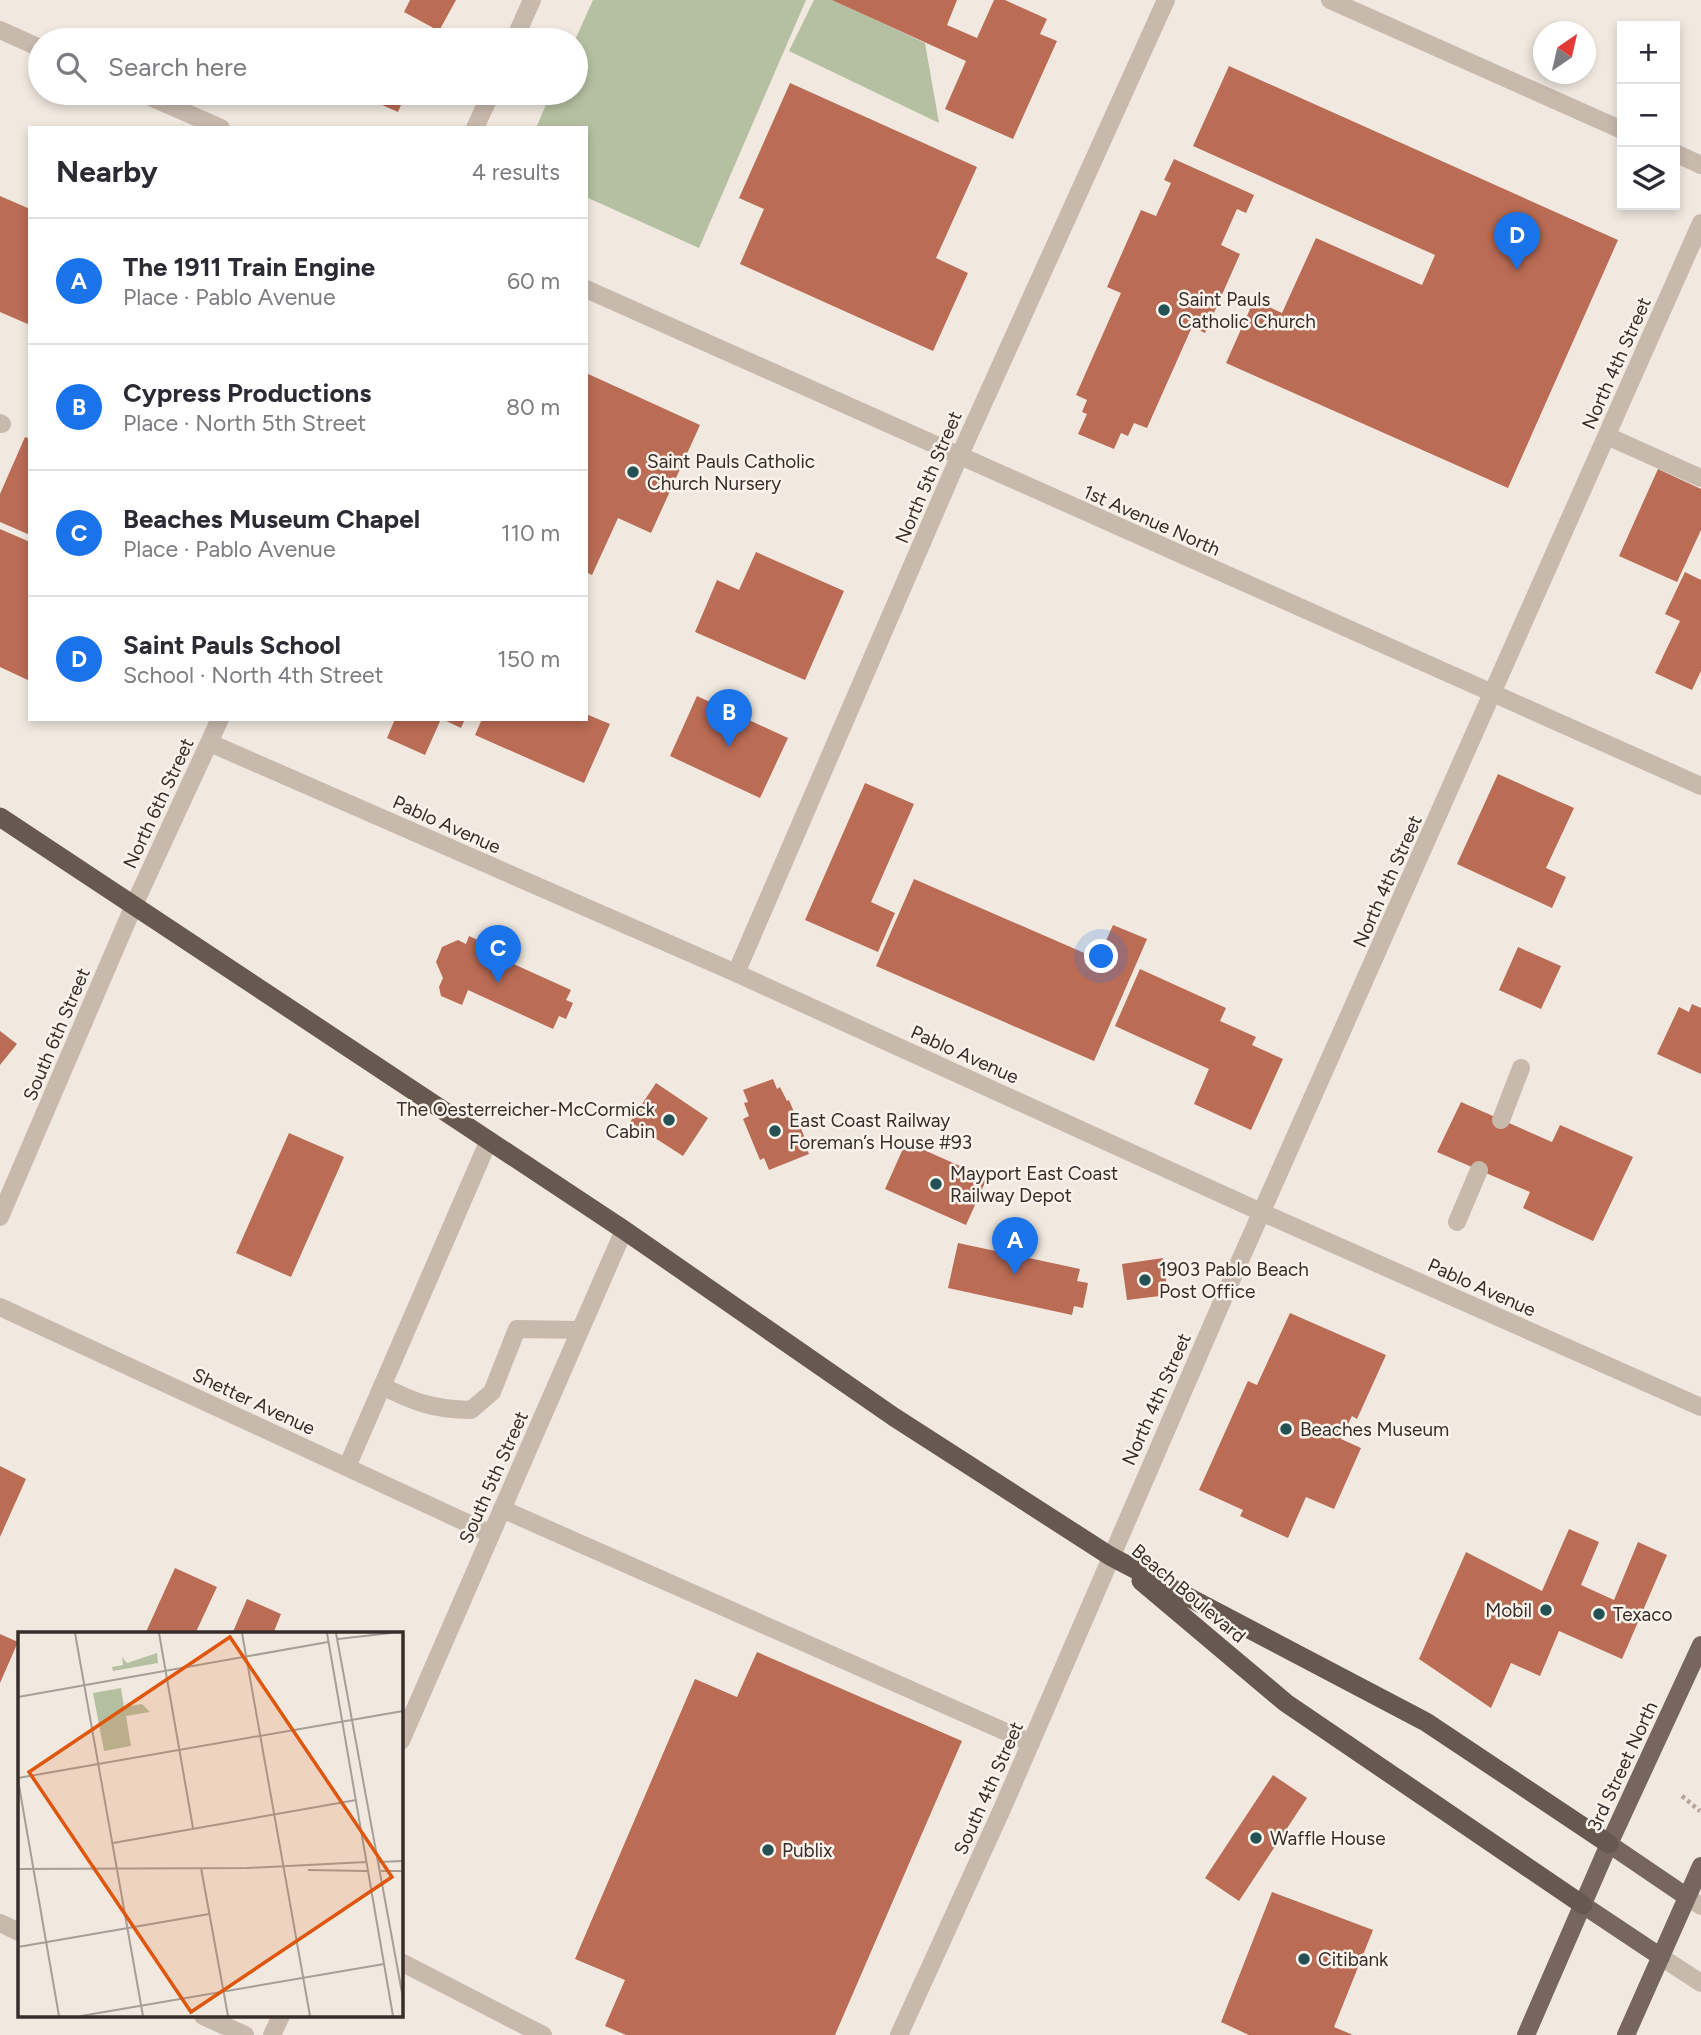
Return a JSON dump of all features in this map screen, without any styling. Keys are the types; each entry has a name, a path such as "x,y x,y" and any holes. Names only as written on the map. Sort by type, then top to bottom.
{"highway":[{"path":"0,817 624,1230 894,1417 1110,1556"},
{"name":"Beach Boulevard","path":"1110,1556 1426,1722 1609,1844"},
{"name":"Beach Boulevard","path":"1110,1556 1286,1703 1583,1905"}],"main road":[{"name":"3rd Street North","path":"1526,2035 1609,1844 1701,1645"},
{"name":"Beach Boulevard","path":"1609,1844 1694,1901"},
{"path":"1626,2035 1661,1957 1694,1901 1701,1866"},
{"name":"Beach Boulevard","path":"1583,1905 1661,1957"}],"street":[{"path":"519,28 532,0"},
{"name":"North 5th Street","path":"736,973 959,457 1166,0"},
{"path":"1330,0 1617,128"},
{"path":"0,30 28,43"},
{"path":"168,105 216,126"},
{"path":"476,126 486,105"},
{"path":"1680,155 1701,165"},
{"name":"North 4th Street","path":"1110,1556 1701,223"},
{"name":"1st Avenue North","path":"588,290 1701,786"},
{"path":"1607,436 1701,478"},
{"name":"North 6th Street","path":"134,905 219,721"},
{"name":"Pablo Avenue","path":"210,743 736,973 1261,1212 1701,1407"},
{"name":"South 6th Street","path":"0,1217 134,905"},
{"path":"1501,1120 1521,1068"},
{"path":"347,1467 489,1140"},
{"path":"1457,1222 1479,1170"},
{"name":"South 5th Street","path":"402,1739 624,1230"},
{"name":"Shetter Avenue","path":"0,1307 491,1534"},
{"path":"382,1386 416,1403 444,1409 471,1410 492,1392 517,1329 580,1330"},
{"path":"502,1508 1031,1743"},
{"name":"South 4th Street","path":"899,2035 1031,1743 1110,1556"},
{"path":"0,1923 18,1932"},
{"name":"Beach Boulevard","path":"1661,1957 1701,1983"},
{"path":"402,1963 541,2034"},
{"path":"207,2018 245,2035"},
{"path":"272,2035 280,2018"}],"path":[{"path":"1682,1796 1700,1811"}],"green space":[{"path":"593,0 806,0 699,248 588,198 588,126 537,126 546,105 588,105 588,28 580,28"},
{"path":"814,0 833,0 925,43 939,123 789,51"}],"building":[{"path":"410,0 456,0 441,28 433,28 404,12"},
{"path":"832,0 957,0 947,25 977,38 994,0 1005,0 1047,19 1040,34 1057,41 1013,139 945,109 966,61"},
{"path":"1229,66 1618,240 1508,488 1226,363 1254,300 1282,313 1316,238 1422,285 1435,255 1193,146"},
{"path":"790,83 977,167 936,258 968,273 933,351 740,264 764,209 739,198"},
{"path":"382,105 401,105 398,112"},
{"name":"Saint Pauls Catholic Church","path":"1174,159 1254,195 1246,213 1237,209 1221,245 1240,254 1205,333 1192,327 1147,428 1134,423 1128,436 1121,433 1114,449 1078,434 1087,414 1082,412 1087,400 1076,395 1121,293 1107,287 1141,210 1156,216 1171,183 1164,180"},
{"path":"0,196 28,208 28,324 0,312"},
{"name":"Saint Pauls Catholic Church Nursery","path":"588,374 700,425 651,533 618,518 592,575 588,573"},
{"path":"25,437 28,438 28,534 0,522 0,494"},
{"path":"1658,469 1701,489 1701,530 1677,582 1619,556"},
{"path":"0,529 28,541 28,680 0,667"},
{"path":"756,552 844,591 805,680 695,632 717,580 739,590"},
{"path":"1685,572 1701,580 1701,671 1692,690 1655,673 1680,621 1665,614"},
{"path":"697,696 788,738 760,798 670,756"},
{"path":"588,715 610,724 584,783 475,735 481,721 588,721"},
{"path":"394,721 440,721 425,755 387,738"},
{"path":"446,721 464,721 461,728"},
{"path":"1498,774 1574,808 1546,868 1566,877 1552,908 1457,864"},
{"path":"865,783 914,804 871,902 895,913 878,952 805,920"},
{"path":"914,879 1098,959 1113,925 1147,939 1094,1061 876,966"},
{"path":"469,936 491,946 487,952 571,990 566,1000 573,1003 566,1019 559,1016 553,1029 468,990 462,1005 441,996 439,987 443,978 436,962 442,947 458,940 466,944"},
{"path":"1518,947 1561,966 1541,1009 1499,990"},
{"path":"1140,969 1226,1008 1220,1021 1256,1037 1252,1045 1283,1059 1251,1130 1194,1104 1209,1069 1115,1026"},
{"path":"1692,1004 1701,1008 1701,1074 1657,1054 1679,1007 1689,1012"},
{"path":"0,1031 17,1044 0,1065"},
{"name":"East Coast Railway Foreman’s House #93","path":"773,1079 777,1089 780,1087 787,1101 789,1100 809,1154 769,1170 764,1158 760,1160 743,1119 749,1116 744,1103 748,1102 743,1090"},
{"name":"The Oesterreicher-McCormick Cabin","path":"656,1083 708,1118 683,1156 630,1122"},
{"path":"1461,1102 1552,1142 1560,1125 1633,1157 1593,1241 1523,1208 1530,1192 1437,1152"},
{"path":"289,1133 344,1157 291,1277 236,1253"},
{"name":"Mayport East Coast Railway Depot","path":"906,1142 987,1178 966,1225 885,1189"},
{"path":"958,1243 1080,1269 1077,1281 1088,1283 1083,1308 1074,1306 1072,1315 948,1288"},
{"name":"1903 Pablo Beach Post Office","path":"1163,1258 1168,1295 1127,1300 1122,1264"},
{"name":"Beaches Museum","path":"1290,1313 1386,1355 1357,1419 1352,1416 1341,1439 1361,1448 1334,1509 1306,1497 1288,1538 1240,1516 1243,1510 1199,1490 1248,1381 1257,1385"},
{"path":"0,1466 26,1479 0,1537"},
{"path":"1569,1529 1599,1542 1581,1585 1614,1600 1638,1542 1667,1555 1622,1659 1559,1631 1540,1676 1511,1663 1491,1708 1419,1659 1466,1552 1542,1591"},
{"path":"175,1568 217,1587 196,1632 146,1632"},
{"path":"247,1599 281,1614 274,1632 233,1632"},
{"path":"0,1634 18,1642 0,1683"},
{"name":"Publix","path":"757,1652 962,1741 835,2035 626,2035 605,2026 625,1980 575,1959 695,1679 737,1697"},
{"name":"Waffle House","path":"1273,1775 1307,1798 1239,1901 1205,1878"},
{"name":"Citibank","path":"1272,1892 1373,1930 1334,2027 1353,2035 1249,2035 1221,2022"}],"place":[{"name":"Saint Pauls School","path":"1517,270"},
{"name":"Saint Pauls Catholic Church","path":"1164,310"},
{"name":"Saint Pauls Catholic Church Nursery","path":"633,472"},
{"name":"Cypress Productions","path":"729,747"},
{"name":"Beaches Museum Chapel","path":"498,983"},
{"name":"The Oesterreicher-McCormick Cabin","path":"669,1120"},
{"name":"East Coast Railway Foreman’s House #93","path":"775,1131"},
{"name":"Mayport East Coast Railway Depot","path":"936,1184"},
{"name":"The 1911 Train Engine","path":"1015,1275"},
{"name":"1903 Pablo Beach Post Office","path":"1145,1280"},
{"name":"Beaches Museum","path":"1286,1429"},
{"name":"Mobil","path":"1546,1610"},
{"name":"Texaco","path":"1599,1614"},
{"name":"Waffle House","path":"1256,1838"},
{"name":"Publix","path":"768,1850"},
{"name":"Citibank","path":"1304,1959"}]}
